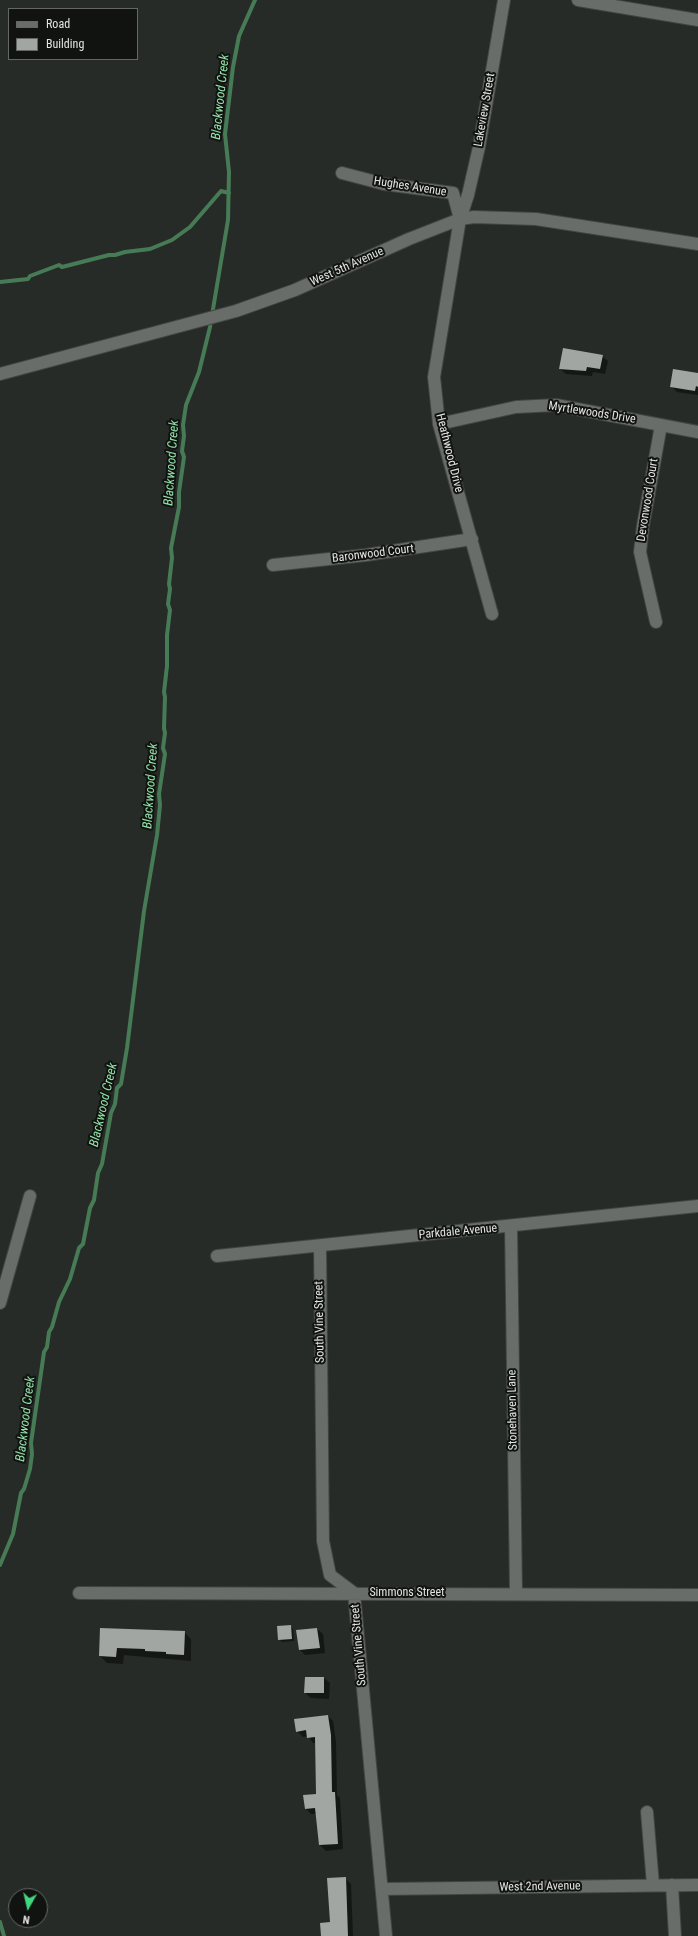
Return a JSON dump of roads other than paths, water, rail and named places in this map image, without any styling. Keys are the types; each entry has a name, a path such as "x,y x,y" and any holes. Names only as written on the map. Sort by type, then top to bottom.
{"street":[{"name":"Lakeview Street","path":"460,219 468,195 479,147 504,0"},
{"path":"578,0 698,20"},
{"name":"Hughes Avenue","path":"342,173 384,184 453,194 460,219"},
{"name":"West 5th Avenue","path":"0,374 236,311 295,290 408,240 460,219 474,217 536,219 698,244"},
{"name":"Heathwood Drive","path":"460,219 434,377 439,424 492,614"},
{"name":"Myrtlewoods Drive","path":"439,424 516,406 556,405 698,432"},
{"name":"Devonwood Court","path":"656,622 640,552 643,526 661,425"},
{"name":"Baronwood Court","path":"273,565 374,554 472,539"},
{"path":"0,1303 30,1196"},
{"name":"Parkdale Avenue","path":"218,1256 698,1206"},
{"name":"Stonehaven Lane","path":"511,1226 516,1593"},
{"name":"South Vine Street","path":"320,1246 323,1541 330,1575 354,1593 386,1936"},
{"name":"Simmons Street","path":"79,1592 698,1595"},
{"path":"647,1812 653,1886"},
{"path":"672,1885 675,1936"},
{"name":"West 2nd Avenue","path":"382,1889 698,1885"}],"waterway":[{"name":"Blackwood Creek","path":"0,1565 13,1534 21,1493 24,1489 30,1469 32,1454 31,1443 44,1352 47,1347 49,1332 52,1327 59,1302 70,1279 79,1248 83,1244 90,1208 94,1200 98,1173 102,1164 111,1113 115,1104 117,1088 121,1084 127,1048 144,911 157,835 160,805 159,794 165,754 163,748 165,733 164,692 170,610 168,604 170,589 169,584 172,558 171,548 179,507 179,492 184,457 182,451 184,436 183,425 186,405 199,372 210,327 228,220 229,172 225,134 233,67 239,36 255,0"},
{"path":"0,282 28,279 30,276 59,265 62,267 109,255 150,249 172,240 190,227 221,191 229,193"},
{"name":"Blackwood Creek","path":"0,1922 4,1936"}]}
